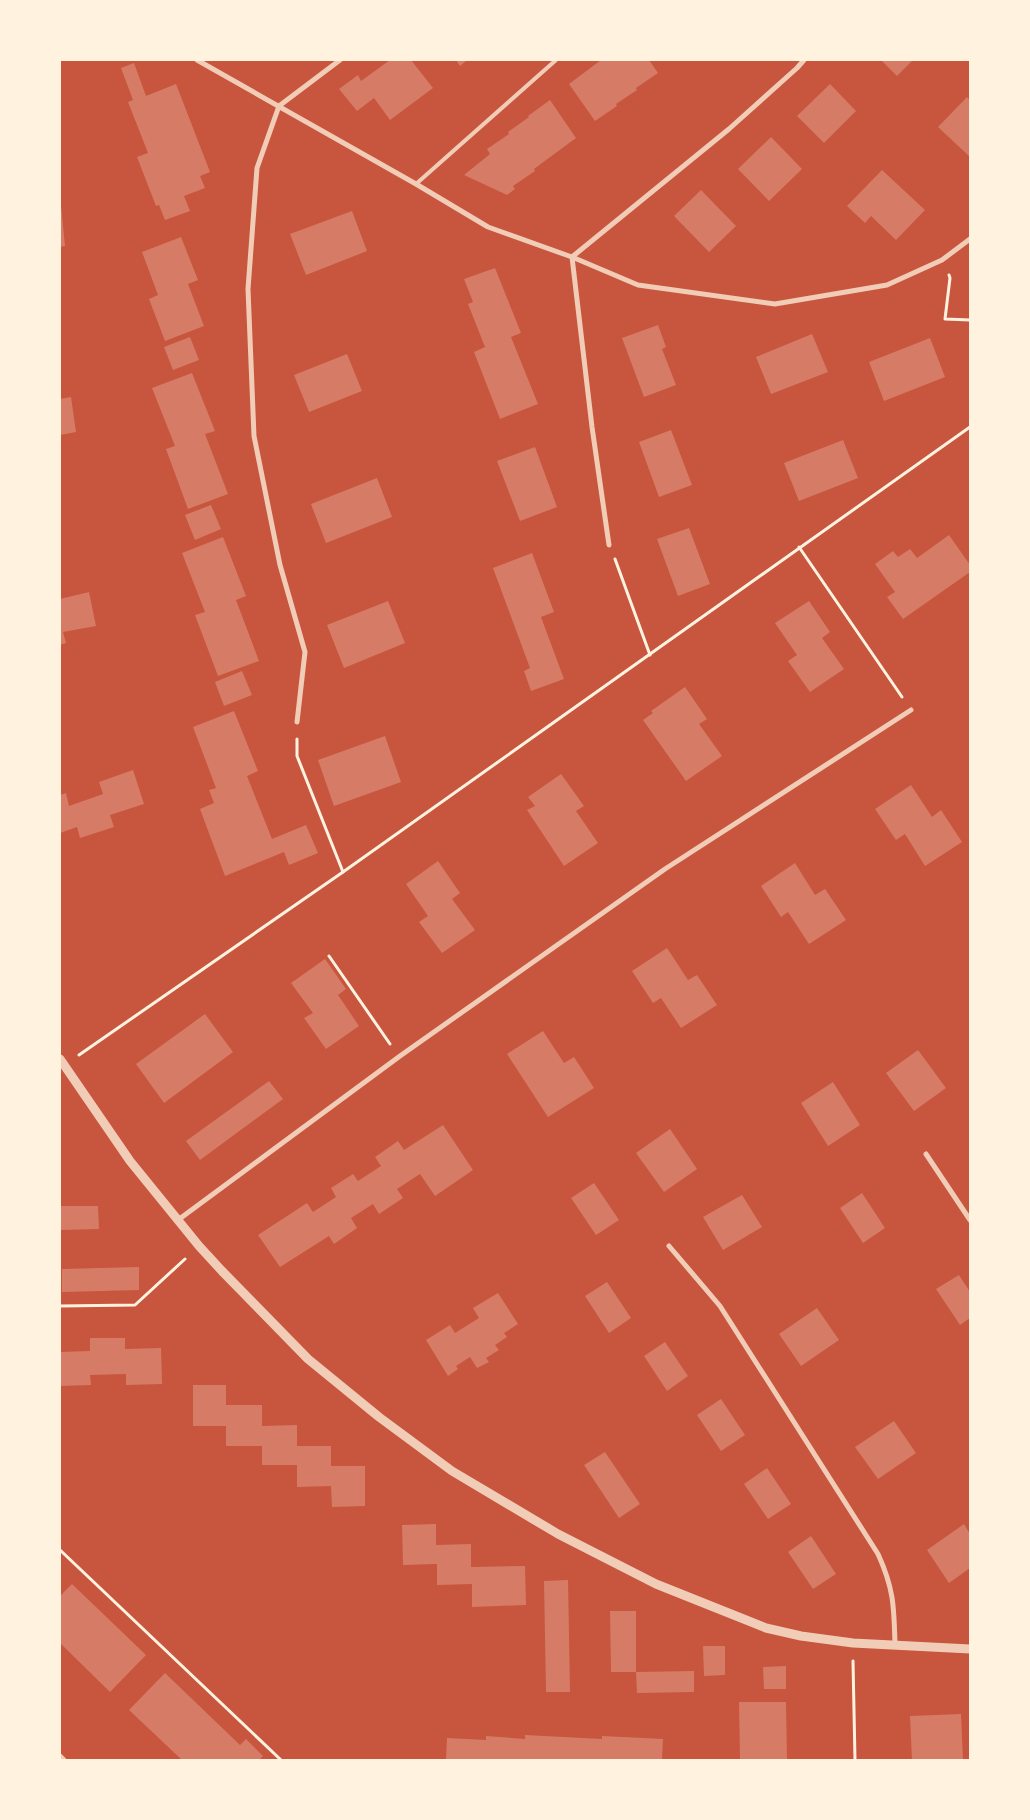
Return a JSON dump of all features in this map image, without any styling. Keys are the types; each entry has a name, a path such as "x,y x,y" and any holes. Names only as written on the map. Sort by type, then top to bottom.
{"street":[{"path":"197,60 488,227 572,257 638,284 775,304 887,286 942,260 970,238"},
{"path":"297,722 305,652 280,565 254,436 248,289 257,168 279,106 340,60"},
{"path":"572,257 729,129 804,60"},
{"path":"572,257 592,427 609,545"},
{"path":"178,1221 400,1056 665,868 911,710"},
{"path":"62,1062 130,1161 199,1246 308,1359 379,1417 452,1471 558,1534 656,1584 766,1628 801,1636 853,1642 970,1649"},
{"path":"926,1154 970,1220"},
{"path":"669,1246 720,1306 878,1554 888,1575 894,1602 894,1645"},
{"path":"60,1756 64,1760"}],"lane":[{"path":"416,184 556,60"}],"path":[{"path":"942,260 950,278 945,319 970,320"},
{"path":"62,1062 343,872 970,427"},
{"path":"609,545 650,655"},
{"path":"799,547 911,710"},
{"path":"297,722 297,756 343,872"},
{"path":"329,956 386,1038"},
{"path":"60,1306 136,1305 199,1246"},
{"path":"60,1551 280,1760"},
{"path":"853,1642 855,1760"}],"building":[{"path":"390,60 411,60 433,88 390,120 374,98 357,111 339,89 358,75 361,81"},
{"path":"456,60 467,60 460,66"},
{"path":"601,60 649,60 658,73 595,121 569,84"},
{"path":"881,60 913,60 897,76"},
{"path":"134,63 146,96 176,84 210,172 200,176 205,188 184,196 190,211 165,220 159,205 156,206 137,157 148,153 128,102 133,100 121,68"},
{"path":"830,84 856,111 824,143 797,116"},
{"path":"967,97 970,101 970,157 938,127"},
{"path":"550,100 576,138 513,186 515,189 507,195 464,175 490,154 487,149 509,134 508,132"},
{"path":"771,137 802,169 769,201 738,169"},
{"path":"882,170 925,210 896,240 871,216 865,223 847,206"},
{"path":"701,190 736,226 709,252 674,216"},
{"path":"60,205 65,246 60,247"},
{"path":"352,211 367,251 306,275 290,234"},
{"path":"181,237 198,280 188,284 204,326 165,341 149,299 158,295 142,252"},
{"path":"495,268 521,333 511,337 538,404 500,419 474,352 485,347 468,304 473,302 464,279"},
{"path":"658,325 666,347 662,349 676,385 644,397 622,338"},
{"path":"812,334 828,372 771,394 756,357"},
{"path":"190,337 199,360 173,370 164,347"},
{"path":"930,338 945,377 884,401 869,362"},
{"path":"347,354 362,391 309,412 294,375"},
{"path":"192,373 215,431 205,434 228,494 188,509 166,449 175,446 152,388"},
{"path":"71,397 76,432 60,435 60,399"},
{"path":"671,430 692,485 659,497 639,442"},
{"path":"843,440 858,478 799,501 784,463"},
{"path":"535,447 557,507 520,521 497,461"},
{"path":"377,478 392,517 326,543 311,504"},
{"path":"211,505 221,529 195,540 185,515"},
{"path":"689,528 710,584 678,596 657,539"},
{"path":"949,535 970,565 970,572 903,619 887,597 895,592 875,564 893,551 898,557 910,549 917,558"},
{"path":"223,537 246,596 236,600 259,661 218,676 195,615 205,612 182,553"},
{"path":"532,553 554,612 541,617 564,679 531,691 524,671 530,668 493,568"},
{"path":"89,592 96,626 63,632 66,643 60,645 60,599"},
{"path":"388,601 405,643 344,668 327,625"},
{"path":"809,601 830,632 822,638 844,669 810,692 788,661 797,655 775,623"},
{"path":"242,671 252,695 224,706 215,682"},
{"path":"685,687 707,719 699,724 722,756 686,781 643,720 653,713 651,711"},
{"path":"234,711 258,771 247,776 272,839 306,825 318,853 289,865 284,852 225,876 200,809 214,803 209,790 216,788 193,727"},
{"path":"385,736 401,782 334,806 318,760"},
{"path":"133,770 144,804 110,815 114,827 80,838 77,827 60,833 60,795 66,793 69,806 103,794 99,782"},
{"path":"561,774 584,806 576,811 598,843 564,866 527,810 535,806 528,797"},
{"path":"911,785 932,817 941,810 962,842 925,866 905,834 896,840 875,809"},
{"path":"438,861 460,893 452,899 475,930 442,953 419,922 428,916 406,884"},
{"path":"795,863 815,895 825,889 846,920 809,944 788,912 781,917 761,886"},
{"path":"667,948 688,980 697,975 717,1005 681,1028 661,998 653,1003 632,971"},
{"path":"325,959 346,989 338,995 359,1026 326,1049 304,1018 313,1013 291,983"},
{"path":"205,1014 233,1052 164,1103 136,1064"},
{"path":"543,1031 564,1063 574,1057 594,1088 548,1117 507,1054"},
{"path":"918,1050 946,1088 914,1111 886,1073"},
{"path":"269,1081 283,1099 200,1160 186,1141"},
{"path":"833,1082 860,1125 828,1146 801,1103"},
{"path":"443,1125 473,1170 435,1196 420,1174 397,1189 403,1198 379,1214 373,1204 351,1218 357,1228 334,1244 329,1236 280,1267 258,1235 307,1203 313,1212 336,1197 331,1188 353,1174 358,1181 381,1166 375,1157 398,1141 404,1150"},
{"path":"670,1129 697,1169 664,1192 636,1153"},
{"path":"594,1183 619,1220 596,1235 571,1198"},
{"path":"862,1193 885,1228 863,1243 840,1208"},
{"path":"742,1195 762,1227 723,1250 703,1217"},
{"path":"60,1206 98,1206 99,1229 60,1230"},
{"path":"139,1267 139,1290 62,1292 62,1269"},
{"path":"959,1275 970,1292 970,1318 960,1325 936,1289"},
{"path":"607,1282 631,1318 609,1333 585,1296"},
{"path":"498,1293 518,1324 504,1333 507,1337 495,1345 499,1350 486,1358 489,1362 477,1368 470,1357 456,1366 458,1369 448,1376 426,1340 450,1325 455,1333 479,1318 473,1308"},
{"path":"817,1308 839,1340 801,1366 779,1334"},
{"path":"90,1338 125,1338 125,1349 161,1348 162,1384 126,1385 126,1374 90,1375 91,1385 60,1386 60,1352 90,1351"},
{"path":"665,1342 688,1376 667,1391 644,1356"},
{"path":"193,1385 226,1385 226,1405 262,1405 262,1426 297,1425 297,1446 331,1446 331,1466 365,1466 365,1506 332,1507 331,1486 297,1487 297,1465 262,1465 262,1446 226,1446 226,1426 193,1426"},
{"path":"721,1399 745,1435 721,1451 697,1415"},
{"path":"894,1421 916,1453 878,1479 855,1447"},
{"path":"605,1452 640,1504 619,1518 584,1465"},
{"path":"767,1468 791,1504 768,1519 744,1484"},
{"path":"436,1524 436,1545 471,1544 471,1567 525,1566 526,1605 472,1607 472,1584 437,1585 437,1564 403,1565 402,1525"},
{"path":"964,1524 970,1534 970,1568 949,1583 927,1550"},
{"path":"811,1536 836,1574 813,1589 788,1552"},
{"path":"568,1580 570,1692 546,1692 544,1581"},
{"path":"72,1584 146,1655 110,1692 60,1643 60,1596"},
{"path":"610,1611 636,1611 636,1672 611,1672"},
{"path":"703,1646 725,1646 725,1675 704,1676"},
{"path":"786,1666 786,1689 764,1689 763,1667"},
{"path":"694,1671 694,1692 637,1693 636,1672"},
{"path":"165,1673 240,1745 246,1739 263,1756 259,1760 182,1760 129,1710"},
{"path":"739,1702 786,1702 787,1760 740,1760"},
{"path":"961,1714 963,1760 912,1760 910,1716"},
{"path":"525,1735 602,1739 602,1736 663,1739 662,1760 446,1760 447,1738 486,1740 486,1736 525,1739"}]}
